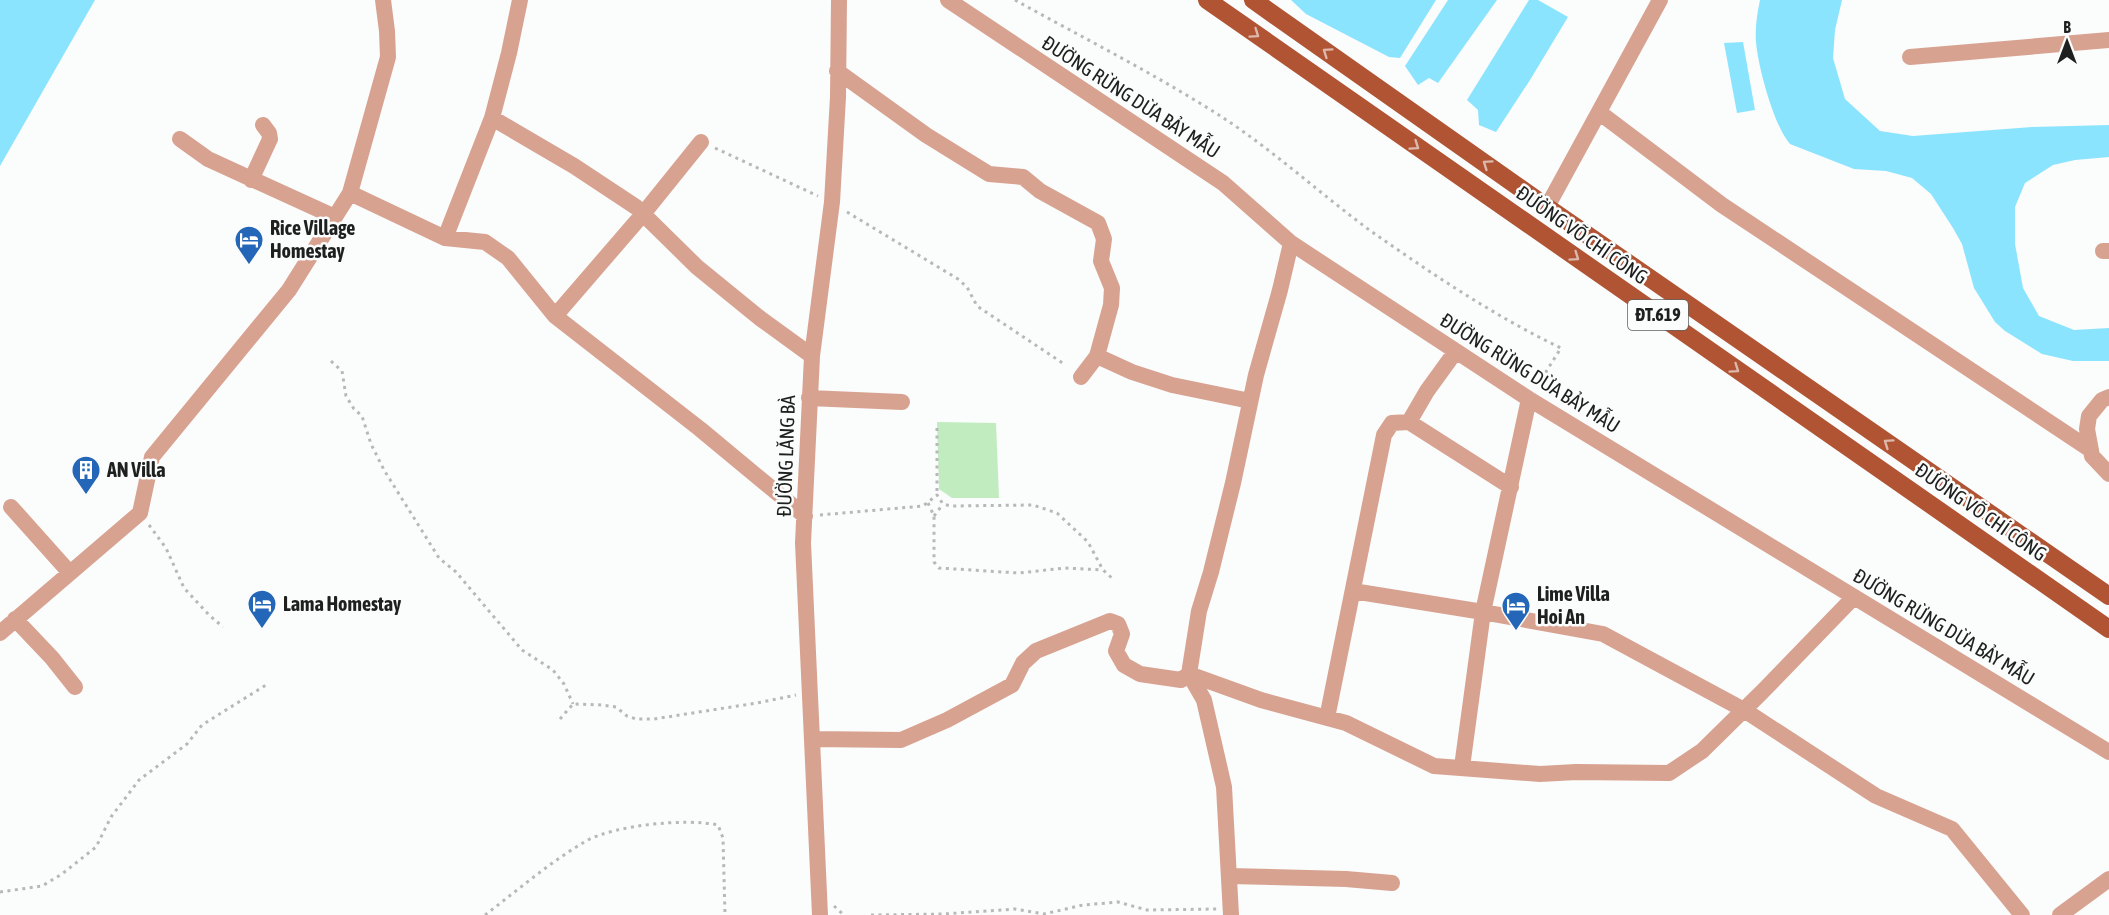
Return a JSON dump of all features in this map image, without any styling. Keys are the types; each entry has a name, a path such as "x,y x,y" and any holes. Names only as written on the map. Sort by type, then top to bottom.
{"main road":[{"name":"ĐƯỜNG VÕ CHÍ CÔNG","path":"1208,0 2109,629"},
{"name":"ĐƯỜNG VÕ CHÍ CÔNG","path":"1253,0 1547,207 2109,596"},
{"path":"1532,227 1547,207"}],"street":[{"path":"0,633 140,513 152,457 289,290 350,193 388,57 383,0"},
{"path":"445,238 492,118 520,0"},
{"name":"ĐƯỜNG LĂNG BÀ","path":"820,915 809,691 804,516 812,356 832,202 838,97 839,0"},
{"name":"ĐƯỜNG RỪNG DỪA BẢY MẪU","path":"948,0 1223,183 1291,243 1529,399 2109,753"},
{"path":"1547,207 1660,0"},
{"path":"1910,57 2109,40"},
{"path":"837,71 926,135 989,174 1023,177 1040,190 1098,223 1104,239 1101,261 1112,288 1111,305 1097,356 1081,377"},
{"path":"1600,113 1722,206 2091,450"},
{"path":"492,118 574,166 636,207 698,267 761,319 812,356"},
{"path":"251,180 269,143 269,133 263,125"},
{"path":"180,139 208,159 335,217"},
{"path":"555,316 643,214 701,142"},
{"path":"350,193 445,238 485,242 508,258 555,316 700,429 804,516"},
{"path":"1231,912 1224,787 1204,700 1190,674 1199,611 1211,572 1250,401 1291,243"},
{"path":"1409,423 1426,391 1456,351"},
{"path":"1097,356 1132,372 1172,385 1250,401"},
{"path":"2109,397 2102,400 2089,416 2087,429 2092,456 2109,474"},
{"path":"809,398 902,402"},
{"path":"1462,767 1483,612 1529,399"},
{"path":"1327,718 1384,435 1392,423 1409,423 1511,487"},
{"path":"11,507 70,573"},
{"path":"1353,591 1603,634 1744,710 1876,796 1952,829 2022,915"},
{"path":"1190,674 1261,700 1346,723 1434,766 1540,774 1669,773 1702,751 1854,597"},
{"path":"15,619 52,658 75,687"},
{"path":"812,739 901,740 947,720 1012,685 1023,663 1036,651 1110,621 1118,624 1122,634 1116,651 1124,665 1140,674 1180,680 1190,674"},
{"path":"1229,876 1346,879 1392,883"},
{"path":"2060,915 2109,879"}],"path":[{"path":"1015,0 1227,120 1268,149 1368,228 1456,288 1561,348 1529,399"},
{"path":"701,142 832,202 958,279 968,287 977,306 1064,364"},
{"path":"331,360 342,371 346,396 362,417 371,444 384,470 439,558 456,572 522,650 554,670 564,684 573,704"},
{"path":"937,428 937,495 943,504 951,506 1032,505 1057,513 1088,542 1103,570 1113,579"},
{"path":"804,516 923,506 937,495"},
{"path":"927,502 934,516 934,562 939,568 1019,573 1065,568 1103,570"},
{"path":"934,516 943,504"},
{"path":"140,513 166,548 184,588 223,627"},
{"path":"0,892 42,886 62,874 96,847 111,817 139,780 187,744 202,725 266,685"},
{"path":"573,704 616,707 627,716 636,719 654,719 757,703 809,691"},
{"path":"560,719 573,704"},
{"path":"484,915 588,840 619,830 667,823 706,823 718,825 723,838 725,915"},
{"path":"871,915 944,914 1015,909 1044,914 1083,905 1118,902 1147,910 1231,912"}],"green space":[{"path":"937,422 996,423 999,498 952,498 939,489"}],"water":[{"path":"0,0 95,0 0,166"},
{"path":"1291,0 1436,0 1400,58 1389,57 1306,14"},
{"path":"1448,0 1497,0 1438,83 1429,78 1418,85 1405,66"},
{"path":"1529,0 1538,0 1568,17 1496,132 1479,125 1478,110 1467,100"},
{"path":"1760,0 1842,0 1835,30 1833,58 1845,99 1880,131 1913,136 2032,127 2109,125 2109,157 2075,160 2053,165 2025,183 2015,207 2015,244 2023,288 2039,316 2074,330 2109,328 2109,361 2073,361 2042,354 2005,331 1995,322 1974,288 1962,244 1953,228 1931,194 1912,178 1886,171 1854,169 1790,144 1778,124 1757,53 1756,37"},
{"path":"1743,42 1755,110 1737,113 1724,43"}],"place":[{"name":"Rice Village Homestay","path":"249,266"},
{"name":"AN Villa","path":"86,496"},
{"name":"Lama Homestay","path":"262,630"},
{"name":"Lime Villa Hoi An","path":"1516,632"}]}
